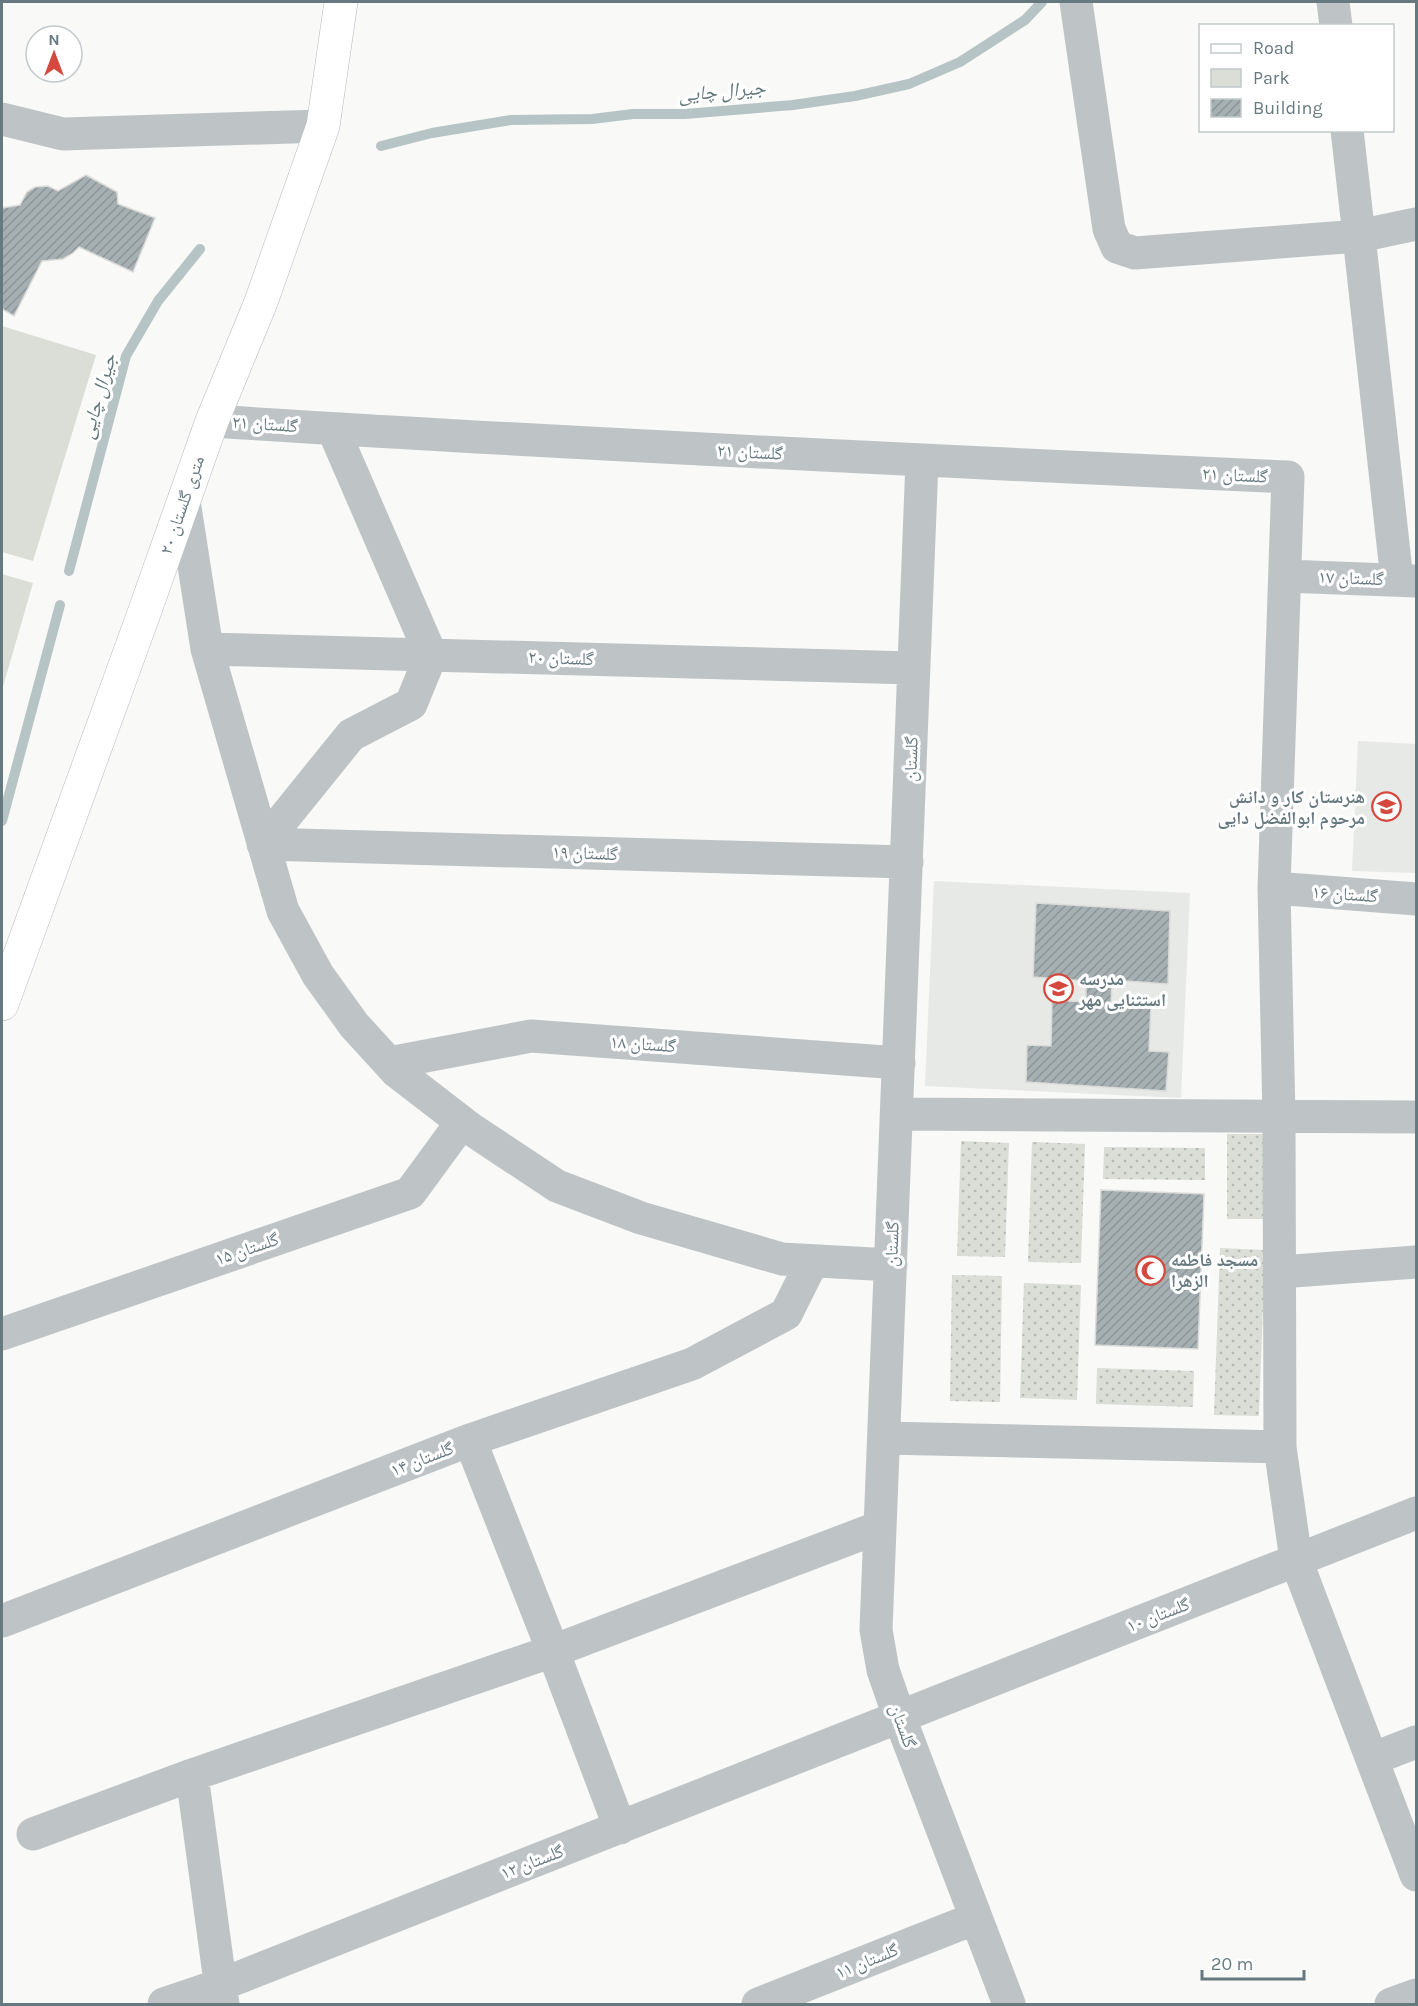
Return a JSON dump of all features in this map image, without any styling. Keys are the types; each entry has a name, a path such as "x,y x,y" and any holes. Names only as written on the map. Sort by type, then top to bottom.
{"street":[{"name":"۲۰ متری گلستان","path":"2,1004 212,421 261,303 323,126 341,2"},
{"path":"1076,2 1109,229 1117,247 1135,253 1359,237 1416,224"},
{"path":"1333,2 1336,24"},
{"path":"2,119 63,134 323,126"},
{"path":"1347,132 1359,237 1407,580"},
{"name":"گلستان ۲۱","path":"212,421 922,461 1288,477 1285,576"},
{"path":"263,844 351,735 411,704 431,655 333,429"},
{"name":"گلستان","path":"922,461 876,1630 883,1670 899,1716 1009,2004"},
{"path":"184,501 207,649 283,911 318,975 354,1025 397,1072 462,1122 557,1186 641,1218 782,1259 891,1264"},
{"path":"1285,576 1274,888 1279,1117 1280,1447 1296,1560 1416,1875"},
{"name":"گلستان ۱۷","path":"1285,576 1407,580"},
{"name":"گلستان ۲۰","path":"207,649 914,668"},
{"name":"گلستان ۱۹","path":"263,844 907,862"},
{"name":"گلستان ۱۶","path":"1274,888 1416,899"},
{"name":"گلستان ۱۸","path":"389,1063 531,1036 899,1063"},
{"path":"897,1114 1416,1117"},
{"name":"گلستان ۱۵","path":"2,1334 410,1193 462,1122"},
{"name":"گلستان ۱۴","path":"2,1621 470,1440 692,1364 786,1314 812,1262"},
{"path":"1280,1272 1416,1262"},
{"path":"884,1438 1280,1447"},
{"path":"470,1440 620,1828"},
{"name":"گلستان ۱۰","path":"899,1716 1416,1513"},
{"path":"33,1834 192,1775 553,1651 880,1527"},
{"name":"گلستان ۱۲","path":"164,2004 222,1994 620,1828 899,1716"},
{"path":"1372,1759 1416,1742"},
{"path":"192,1775 222,1994"},
{"name":"گلستان ۱۱","path":"758,2004 976,1918"},
{"path":"1391,2004 1416,1995"}],"shaded area":[{"name":"هنرستان کار و دانش مرحوم ابوالفضل دایی","path":"1358,741 1416,744 1416,873 1352,871"},
{"name":"مدرسه استثنایی مهر","path":"934,881 1190,893 1181,1098 925,1086"}],"green space":[{"path":"2,326 96,355 33,561 2,552"},
{"path":"2,574 33,583 2,690"},
{"path":"1227,1134 1269,1134 1269,1219 1227,1219"},
{"path":"961,1141 1009,1143 1005,1257 957,1256"},
{"path":"1032,1142 1085,1144 1081,1263 1028,1262"},
{"path":"1104,1147 1205,1148 1205,1180 1103,1179"},
{"path":"1220,1248 1265,1250 1259,1416 1214,1415"},
{"path":"952,1275 1002,1276 1000,1402 950,1401"},
{"path":"1024,1283 1081,1285 1077,1400 1020,1398"},
{"path":"1097,1368 1194,1371 1193,1407 1096,1404"}],"building":[{"path":"86,175 117,192 118,204 155,218 133,272 79,247 63,259 42,261 14,316 2,309 2,208 20,205 27,192 35,187 48,186 58,191"},
{"path":"1036,903 1170,911 1168,984 1112,980 1111,1005 1151,1006 1149,1051 1169,1052 1166,1091 1026,1082 1027,1045 1051,1046 1052,1000 1086,1002 1086,981 1033,977"},
{"name":"مسجد فاطمه الزهرا","path":"1101,1190 1204,1194 1198,1349 1095,1345"}],"waterway":[{"name":"جیرال چایی","path":"381,146 432,133 511,120 685,114 793,105 855,96 909,84 960,62 1025,20 1042,2"},
{"name":"جیرال چایی","path":"69,571 126,356 158,301 200,249"},
{"name":"جیرال چایی","path":"2,821 60,605"}],"place":[{"name":"هنرستان کار و دانش مرحوم ابوالفضل دایی","path":"1386,807"},
{"name":"مدرسه استثنایی مهر","path":"1058,989"},
{"name":"مسجد فاطمه الزهرا","path":"1150,1270"}]}
